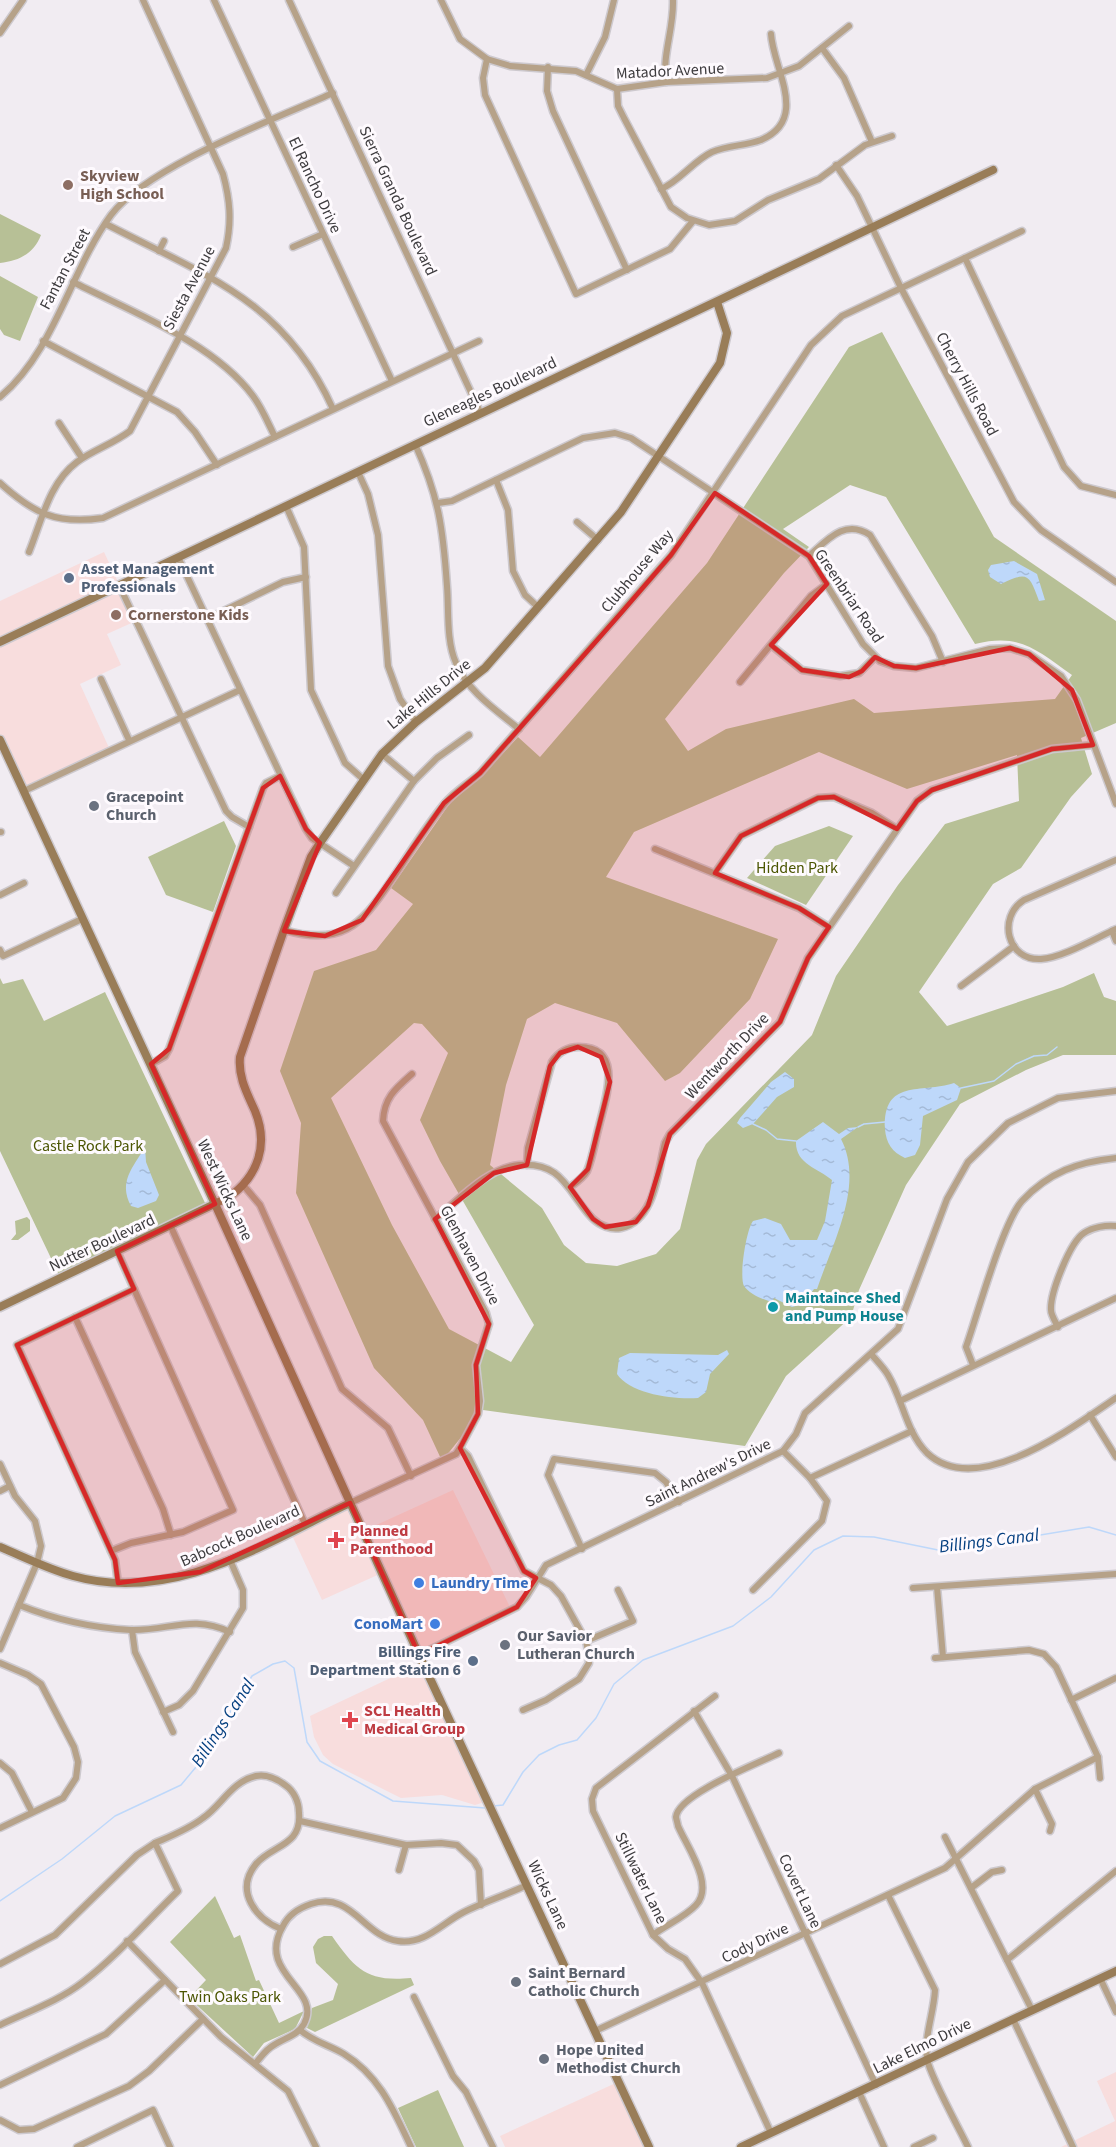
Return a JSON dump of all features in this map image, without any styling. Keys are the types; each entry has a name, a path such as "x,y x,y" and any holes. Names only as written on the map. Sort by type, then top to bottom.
{"street":[{"path":"0,33 23,0"},
{"name":"Siesta Avenue","path":"29,552 57,483 82,458 104,449 130,430 150,396 226,248 230,228 230,201 223,174 143,0"},
{"name":"El Rancho Drive","path":"214,0 392,381"},
{"name":"Sierra Granda Boulevard","path":"289,0 482,414"},
{"name":"Matador Avenue","path":"441,0 460,39 487,59 510,66 548,67 576,71 617,89 666,82 752,80 781,74 799,66 849,26"},
{"path":"586,75 605,37 614,0"},
{"path":"666,82 664,59 673,19 673,0"},
{"path":"661,189 712,152 759,141 776,130 785,114 787,103 781,74 772,50 771,34"},
{"path":"822,48 844,78 872,141"},
{"path":"487,59 483,78 485,95 576,294 670,249 693,221"},
{"path":"548,67 549,101 627,270"},
{"path":"617,89 618,106 671,207 693,221 709,225 735,221 768,200 819,179 872,141 892,136"},
{"name":"Fantan Street","path":"0,397 30,361 43,341 105,224 113,213 143,185 211,149 333,93"},
{"name":"Cherry Hills Road","path":"836,165 850,183 901,288 1014,502 1041,530 1116,582"},
{"name":"Gleneagles Boulevard","path":"0,642 993,170"},
{"path":"105,224 211,279 259,308 290,337 324,389 333,409"},
{"name":"Clubhouse Way","path":"284,930 311,937 325,936 337,933 362,920 444,803 480,773 671,555 715,493 811,345 824,330 842,316 1022,231"},
{"path":"293,247 323,234"},
{"path":"159,251 164,241"},
{"path":"965,258 1064,467 1081,486 1116,495"},
{"path":"73,282 179,336 221,364 252,395 275,437"},
{"name":"Lake Hills Drive","path":"244,1186 256,1167 262,1143 259,1121 241,1079 240,1057 311,857 382,754 416,722 485,668 621,512 720,363 727,333 717,302"},
{"path":"43,341 177,412 195,432 217,465"},
{"path":"0,483 25,505 44,513 82,521 103,518 479,341"},
{"path":"59,423 82,458"},
{"name":"Greenbriar Road","path":"438,503 452,501 583,438 615,433 631,438 809,556 860,639 875,657 886,664 909,668 943,662 996,647 1017,649 1029,654 1061,676 1072,690 1116,804"},
{"path":"415,444 438,503 453,654 476,693 519,729"},
{"path":"358,472 368,494 378,535 388,666 400,699 416,722"},
{"path":"496,480 508,510 513,571 525,595 538,607"},
{"path":"286,506 304,547 311,690 345,763 363,779"},
{"path":"577,522 598,540"},
{"path":"809,556 838,531 854,529 870,535 932,636 943,662"},
{"path":"178,557 306,830 312,838 354,866"},
{"path":"207,619 283,582 306,577"},
{"path":"740,682 811,596 827,584"},
{"path":"119,585 226,811 232,818 249,826"},
{"path":"771,645 802,670 840,676 859,673 875,657"},
{"path":"100,679 129,740"},
{"path":"24,791 240,690"},
{"path":"336,893 414,781 437,758 469,735"},
{"name":"West Wicks Lane","path":"0,740 151,1064 419,1655"},
{"name":"Wentworth Drive","path":"527,1165 551,1171 570,1187 593,1219 605,1227 627,1227 643,1215 648,1206 664,1143 670,1134 780,1022 807,958 917,801 932,790 1052,749 1093,746"},
{"path":"382,754 414,781"},
{"path":"151,1064 165,1056 169,1049 262,788 266,783 280,776"},
{"path":"715,873 741,836 818,798 834,796 872,813 897,830"},
{"path":"655,849 799,908 829,927"},
{"path":"1116,860 1019,903 1011,914 1008,925 1014,946 1029,957 1045,958 1114,930 1116,941"},
{"path":"0,895 24,883"},
{"path":"0,950 3,956 82,919"},
{"path":"962,986 1014,946"},
{"path":"435,1219 494,1173 511,1166 527,1165 528,1148 552,1062 560,1053 570,1048 583,1047 596,1052 607,1066 609,1086 588,1169 570,1187"},
{"name":"Glenhaven Drive","path":"350,1503 456,1454 478,1414 476,1365 489,1324 486,1313 383,1121 384,1107 391,1092 412,1074"},
{"name":"Saint Andrew's Drive","path":"419,1655 517,1606 526,1597 546,1565 783,1451 796,1434 805,1413 898,1329 947,1199 968,1162 1008,1123 1058,1098 1116,1091"},
{"path":"973,1365 966,1347 1009,1226 1021,1202 1049,1178 1084,1162 1116,1158"},
{"path":"215,1204 244,1186 260,1205 342,1389 388,1428 411,1476"},
{"name":"Nutter Boulevard","path":"0,1307 215,1204"},
{"path":"1058,1327 1050,1312 1052,1295 1071,1250 1083,1233 1105,1225 1116,1226"},
{"path":"171,1227 305,1524"},
{"path":"111,1551 131,1543 171,1535 233,1510 117,1251"},
{"path":"118,1583 111,1551 17,1345 134,1289"},
{"path":"900,1401 1116,1298"},
{"path":"75,1317 163,1509 171,1535"},
{"path":"871,1354 888,1376 912,1431 927,1453 947,1465 973,1468 1008,1461 1051,1440 1116,1398"},
{"path":"1090,1415 1116,1457"},
{"path":"810,1478 912,1431"},
{"path":"460,1448 468,1456 524,1571 551,1585 561,1596 586,1641 589,1663 579,1679 546,1700 523,1710"},
{"path":"753,1590 822,1521 827,1501 810,1478 783,1451"},
{"path":"582,1549 548,1475 554,1460 655,1473 666,1482 678,1502"},
{"path":"0,1464 19,1503 38,1527 41,1546 37,1563 0,1649"},
{"path":"0,1491 10,1486"},
{"name":"Babcock Boulevard","path":"0,1547 74,1576 118,1583 181,1578 230,1560 350,1503"},
{"path":"163,1712 188,1698 229,1638 243,1608 244,1599 230,1560"},
{"path":"914,1588 1116,1574"},
{"path":"937,1587 943,1657"},
{"path":"586,1641 633,1621 618,1590"},
{"path":"19,1605 76,1624 132,1630 205,1623 229,1638"},
{"path":"132,1630 135,1652 173,1732"},
{"path":"935,1658 1036,1651 1051,1659 1098,1757 1100,1778"},
{"name":"Wicks Lane","path":"419,1655 649,2147"},
{"path":"0,1663 42,1684 74,1747 78,1762 76,1778 71,1790 63,1798 0,1828"},
{"path":"1071,1700 1116,1678"},
{"name":"Stillwater Lane","path":"715,1696 596,1788 592,1799 593,1811 653,1935 668,1950 685,1959 702,1983 771,2133"},
{"name":"Covert Lane","path":"694,1711 732,1776 876,2085"},
{"path":"653,1935 695,1906 702,1896 704,1885 678,1826 676,1817 679,1810 693,1796 779,1753"},
{"name":"Cody Drive","path":"595,2031 945,1868 1035,1789 1098,1757"},
{"path":"0,1763 12,1773 32,1812"},
{"path":"0,1964 55,1935 137,1855 155,1843 196,1823 214,1810 235,1786 246,1779 260,1776 277,1779 289,1788 295,1797 300,1821 293,1839 256,1864 250,1874 247,1887 255,1912 281,1929"},
{"path":"1035,1789 1052,1824 1050,1831"},
{"path":"300,1821 406,1845 441,1843 457,1845 465,1851 479,1870 481,1905"},
{"path":"945,1838 1032,2010"},
{"path":"0,2025 70,1991 84,1981 178,1891 155,1843"},
{"path":"399,1870 406,1845"},
{"path":"971,1888 993,1872 1002,1870"},
{"path":"1007,1960 1116,1871"},
{"path":"255,2064 272,2045 300,2030 308,2013 300,1991 281,1969 276,1944 288,1917 301,1907 315,1902 342,1904 353,1910 370,1929 381,1936 410,1942 434,1932 452,1918 527,1885"},
{"path":"888,1895 935,1990 935,2004 928,2026 927,2060 968,2147"},
{"path":"127,1941 203,2019 288,2091 316,2147"},
{"name":"Lake Elmo Drive","path":"741,2147 1116,1971"},
{"path":"1100,1978 1116,2012"},
{"path":"0,2085 106,2034 165,1980"},
{"path":"414,1997 453,2076 466,2092 493,2147"},
{"path":"0,2120 9,2127 34,2129 129,2086 203,2019"},
{"path":"1013,2019 1072,2147"},
{"path":"300,2030 313,2041 343,2054 372,2077 391,2104 411,2147"},
{"path":"859,2092 884,2147"},
{"path":"77,2147 153,2110 170,2147"},
{"path":"914,2147 933,2138"},
{"path":"92,2139 96,2147"}],"highlighted area":[{"path":"715,493 809,556 827,584 771,645 802,670 849,677 862,671 875,657 894,666 916,668 1010,648 1029,654 1072,690 1093,745 1052,749 932,790 917,801 897,829 834,797 818,798 741,836 715,873 799,908 829,927 808,958 780,1022 670,1134 648,1206 636,1222 605,1227 593,1219 570,1187 588,1169 610,1082 601,1057 578,1047 560,1053 550,1066 527,1165 494,1173 435,1219 489,1324 476,1365 478,1414 460,1448 524,1571 536,1578 517,1607 419,1655 350,1503 200,1572 118,1583 115,1560 17,1345 134,1289 117,1251 215,1204 151,1064 169,1049 263,788 280,776 306,829 320,843 284,931 325,936 362,920 444,803 480,773 621,613 671,555"}],"shaded area":[{"path":"104,552 136,621 107,634 121,665 80,684 110,750 24,791 0,740 0,601"},
{"path":"453,1490 511,1609 419,1655 382,1573 322,1600 290,1531 350,1503 363,1531"},
{"path":"422,1663 488,1801 475,1805 442,1795 401,1798 333,1764 323,1755 314,1737 310,1716"},
{"path":"1116,2072 1116,2147 1061,2147 1115,2121 1097,2081"},
{"path":"618,2082 649,2147 505,2147 500,2136"}],"green space":[{"path":"0,214 41,235 30,252 0,263"},
{"path":"0,276 38,297 20,341 4,335 0,329"},
{"path":"882,332 994,537 1116,621 1116,723 1081,738 1092,774 1071,797 1021,868 993,884 919,992 947,1026 1063,987 1094,973 1104,997 1116,1001 1116,1055 1063,1055 1026,1070 960,1104 906,1185 859,1290 851,1317 786,1376 745,1446 483,1410 442,1461 423,1420 374,1368 296,1193 301,1123 280,1071 314,971 376,950 413,904 391,888 450,803 486,772 518,737 540,757 707,563 849,347","holes":["850,485 886,497 975,644 991,641 1016,642 1038,651 1072,675 1055,699 874,713 854,699 726,729 688,751 665,719 784,573 809,547 783,529","819,752 907,789 1017,755 1019,801 945,824 898,885 836,976 812,1035 706,1144 697,1160 680,1229 656,1254 617,1266 586,1263 564,1245 542,1208 490,1165 506,1085 527,1019 555,1003 617,1023 665,1081 680,1073 750,999 778,939 606,877 634,832","414,1023 422,1024 448,1053 420,1120 440,1161 534,1325 511,1362 449,1329 392,1225 331,1098"]},
{"path":"224,821 236,846 213,912 166,895 148,857"},
{"name":"Hidden Park","path":"829,826 853,836 806,905 747,878 775,846"},
{"name":"Castle Rock Park","path":"0,978 3,984 23,979 44,1021 105,992 206,1205 59,1275 0,1151"},
{"path":"27,1217 30,1220 30,1231 18,1240 11,1240 16,1234 15,1221"},
{"name":"Twin Oaks Park","path":"215,1896 234,1938 240,1935 256,1981 259,1980 279,2023 304,2011 295,2029 264,2043 253,2057 189,1998 206,1980 170,1942"},
{"path":"332,1936 348,1957 364,1971 383,1978 411,1978 414,1985 315,2032 307,2028 312,2008 333,2000 338,1984 316,1963 313,1947 318,1939"},
{"path":"438,2090 464,2147 416,2147 398,2108"}],"water":[{"path":"1014,561 1037,574 1045,600 1039,601 1033,585 1026,578 1017,577 1001,584 990,577 988,570 991,565"},
{"path":"785,1072 794,1079 794,1087 777,1097 753,1124 743,1128 737,1123 771,1082"},
{"path":"954,1083 961,1088 957,1100 923,1116 920,1145 915,1155 905,1158 893,1150 888,1143 885,1129 886,1113 890,1102 897,1095 906,1091"},
{"path":"823,1122 839,1134 848,1128 858,1127 841,1139 847,1157 848,1195 838,1234 817,1289 814,1289 803,1304 792,1307 774,1298 772,1302 765,1300 746,1289 742,1273 744,1254 750,1226 753,1221 765,1218 781,1224 790,1240 817,1240 825,1221 832,1180 803,1160 799,1155 796,1141"},
{"path":"145,1147 146,1162 159,1195 156,1201 138,1208 131,1206 126,1189 132,1168"},
{"path":"727,1350 729,1354 710,1374 706,1392 698,1398 666,1397 642,1391 623,1381 617,1374 619,1358 630,1353 718,1355"}],"waterway":[{"path":"961,1088 994,1081 1016,1064 1034,1056 1047,1055 1057,1047"},
{"path":"858,1127 864,1124 885,1122"},
{"path":"753,1124 766,1130 777,1139 796,1141"},
{"name":"Billings Canal","path":"493,1806 503,1805 523,1772 539,1755 559,1745 577,1740 596,1718 614,1684 643,1660 733,1626 771,1597 814,1550 843,1536 874,1537 943,1551 1089,1527 1116,1535"},
{"name":"Billings Canal","path":"0,1901 62,1859 115,1816 181,1785 201,1761 252,1676 273,1664 285,1661 294,1668 307,1742 320,1761 393,1801 485,1808"}],"place":[{"name":"Skyview High School","path":"68,185"},
{"name":"Asset Management Professionals","path":"69,578"},
{"name":"Cornerstone Kids","path":"116,615"},
{"name":"Gracepoint Church","path":"94,806"},
{"name":"Maintaince Shed and Pump House","path":"773,1307"},
{"name":"Planned Parenthood","path":"336,1540"},
{"name":"Laundry Time","path":"419,1583"},
{"name":"ConoMart","path":"435,1624"},
{"name":"Our Savior Lutheran Church","path":"505,1645"},
{"name":"Billings Fire Department Station 6","path":"473,1661"},
{"name":"SCL Health Medical Group","path":"350,1720"},
{"name":"Saint Bernard Catholic Church","path":"516,1982"},
{"name":"Hope United Methodist Church","path":"544,2059"}]}
